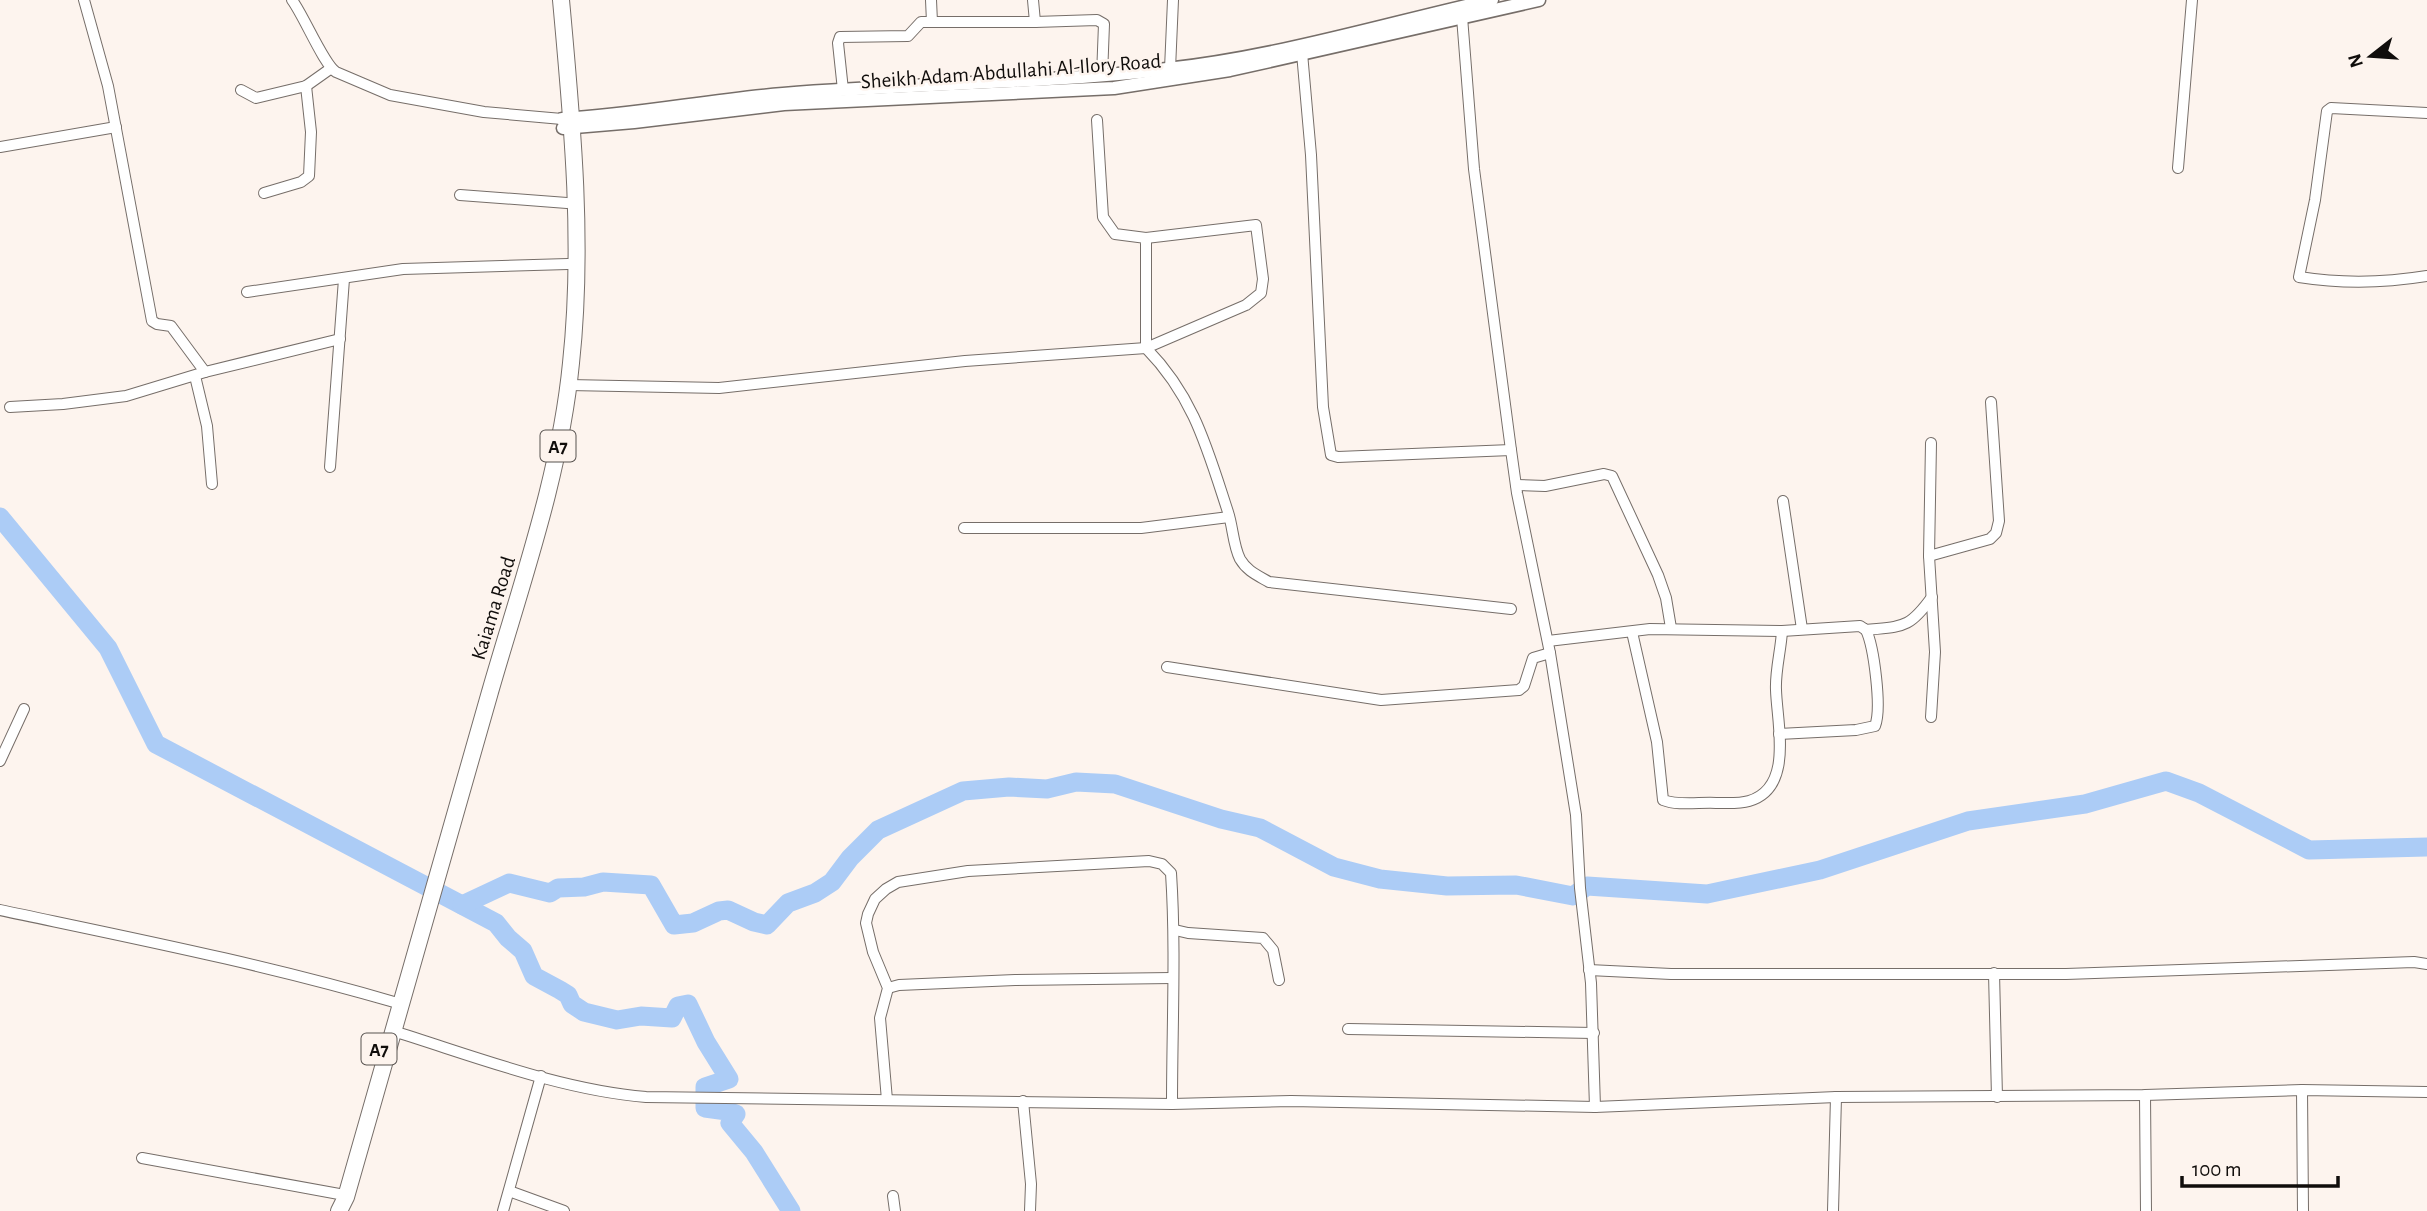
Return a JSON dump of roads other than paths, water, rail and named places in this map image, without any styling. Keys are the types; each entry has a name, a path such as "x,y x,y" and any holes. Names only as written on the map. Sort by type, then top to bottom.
{"highway":[{"name":"Kaiama Road","path":"339,1211 346,1197 393,1031 531,520 562,368 568,264 567,123 553,0"},
{"name":"Kaiama Road","path":"339,1211 339,1194 394,1002 540,523 569,385 577,254 561,0"}],"street":[{"path":"292,0 303,14 330,69 390,94 484,112 567,123"},
{"path":"931,0 932,22"},
{"path":"1033,0 1035,22"},
{"path":"1170,69 1173,0"},
{"name":"Sheikh Adam Abdullahi Al-Ilory Road","path":"567,123 780,94 1102,76 1170,69 1300,45 1492,0"},
{"name":"Sheikh Adam Abdullahi Al-Ilory Road","path":"567,123 634,122 784,104 1114,88 1230,70 1539,0"},
{"path":"2178,168 2192,0"},
{"path":"88,1 108,86 152,321 172,326 200,374 212,484"},
{"path":"1462,17 1474,169 1511,450 1548,641 1576,815 1594,1033 1595,1107"},
{"path":"843,90 838,43 840,37 908,36 920,22 1097,20 1104,24 1102,76"},
{"path":"1302,53 1311,167 1323,407 1331,455 1338,457 1511,450"},
{"path":"241,90 256,98 306,86 330,69"},
{"path":"264,192 301,182 309,176 311,132 306,86"},
{"path":"2427,113 2331,108 2327,111 2315,200 2299,277 2332,282 2389,282 2427,276"},
{"path":"569,385 719,388 965,361 1146,348 1246,305 1261,293 1263,279 1256,225 1146,239 1115,234 1103,217 1097,120"},
{"path":"0,147 116,127"},
{"path":"460,195 567,203"},
{"path":"1146,239 1146,348 1168,373 1192,410 1229,517 1239,557 1248,570 1269,582 1511,609"},
{"path":"247,292 403,269 568,264"},
{"path":"330,467 344,279"},
{"path":"10,407 126,396 200,374 340,339"},
{"path":"1929,556 1990,539 1996,533 1999,521 1991,402"},
{"path":"1931,443 1929,556 1936,652 1931,718"},
{"path":"1516,485 1545,486 1604,474 1612,476 1658,575 1666,598 1671,628"},
{"path":"1783,500 1802,629"},
{"path":"964,528 1141,528 1229,517"},
{"path":"1866,630 1902,626 1913,621 1932,597"},
{"path":"1548,641 1650,629 1782,631 1860,625 1866,630 1875,660 1875,726 1857,730 1779,734"},
{"path":"1632,632 1657,742 1663,800 1735,803 1750,801 1768,788 1779,772 1775,687 1782,631"},
{"path":"1167,667 1381,700 1519,690 1524,686 1533,658 1550,653"},
{"path":"0,761 24,709"},
{"path":"887,1100 880,1018 888,988 873,952 866,923 875,899 898,882 968,871 1149,861 1162,864 1171,873 1175,930 1171,978 1172,1104"},
{"path":"0,910 225,957 309,977 394,1002"},
{"path":"1175,930 1263,938 1273,950 1279,980"},
{"path":"1589,970 1671,974 2134,973 2414,962 2427,964"},
{"path":"1994,973 1997,1097"},
{"path":"888,988 899,985 1015,980 1171,978"},
{"path":"1348,1029 1594,1033"},
{"path":"393,1031 541,1076 618,1095 733,1100 1172,1104 1291,1101 1595,1107 1836,1097 2145,1095 2302,1090 2427,1092"},
{"path":"503,1211 541,1076"},
{"path":"2302,1090 2303,1211"},
{"path":"2145,1095 2146,1211"},
{"path":"1833,1211 1836,1097"},
{"path":"1023,1101 1031,1184 1030,1211"},
{"path":"142,1158 339,1194"},
{"path":"509,1191 564,1211"},
{"path":"893,1196 895,1211"}],"waterway":[{"path":"0,517 108,648 156,744 496,923 523,951 534,976 568,995 572,1004 584,1012 617,1020 641,1016 672,1018 678,1006 688,1004 706,1042 729,1079 705,1087 705,1108 736,1114 730,1123 754,1152 791,1211"},
{"path":"462,905 509,883 550,893 558,888 584,887 603,882 651,885 674,925 693,923 719,911 728,910 767,925 788,903 815,893 832,882 850,858 878,830 963,791 1009,787 1047,789 1076,782 1115,784 1221,819 1260,828 1334,867 1380,879 1447,886 1516,885 1573,896 1587,886 1707,894 1820,870 1968,821 2085,804 2166,781 2199,793 2309,850 2427,847"}]}
